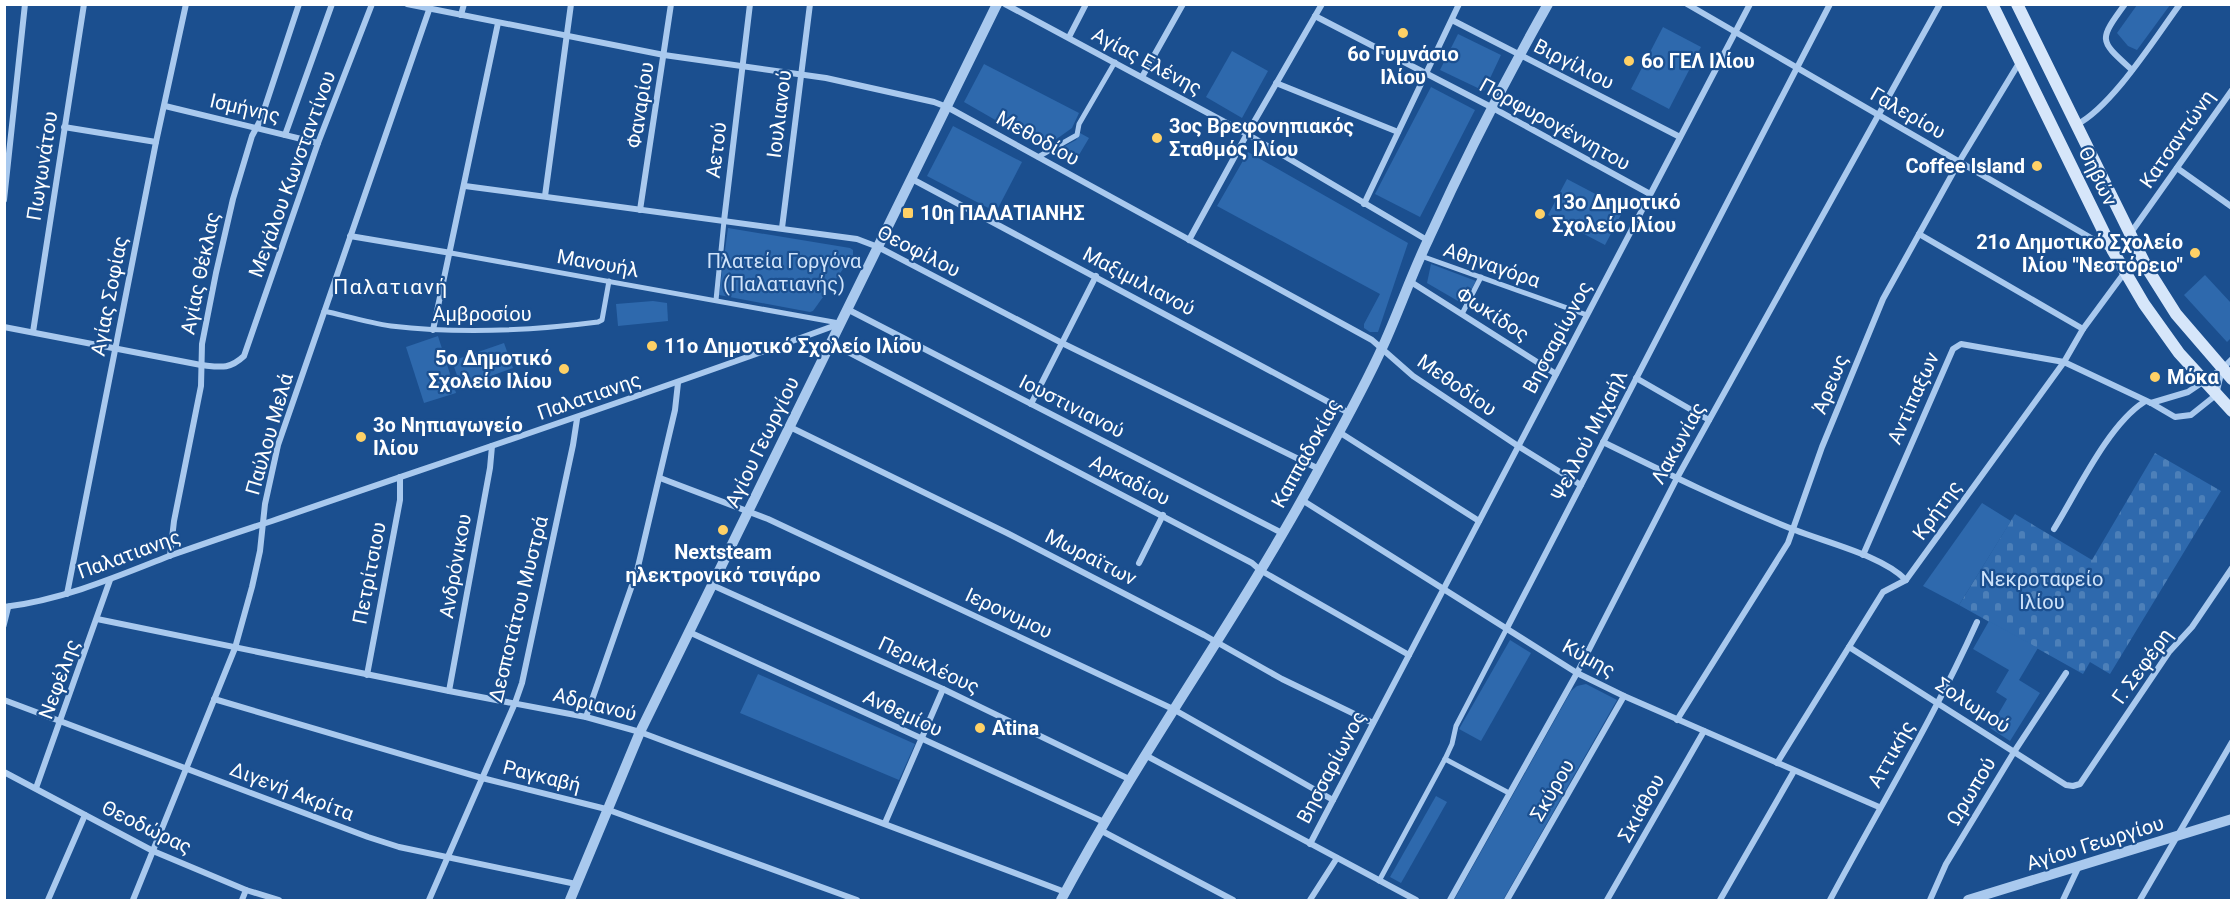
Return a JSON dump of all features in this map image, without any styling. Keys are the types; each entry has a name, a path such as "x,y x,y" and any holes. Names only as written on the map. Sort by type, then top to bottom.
{"main road":[{"name":"Θηβών","path":"1992,4 2125,272 2163,331 2203,381 2232,411"},
{"name":"Θηβών","path":"2016,4 2147,268 2176,314 2232,379"}],"street":[{"path":"4,200 25,4"},
{"name":"Πωγωνάτου","path":"33,332 84,4"},
{"name":"Αγίας Σοφίας","path":"66,594 156,142 186,4"},
{"name":"Αγίας Θέκλας","path":"170,556 174,521 201,386 202,344 224,237 239,178 299,4"},
{"path":"285,135 332,4"},
{"name":"Μεγάλου Κωνσταντίνου","path":"201,364 226,368 244,356 318,143 372,4"},
{"name":"Μεθοδίου","path":"407,4 664,55 801,73 912,97 947,107 1372,340 1413,376 1581,485"},
{"path":"461,15 464,4"},
{"path":"545,196 572,4"},
{"name":"Φαναρίου","path":"640,210 671,4"},
{"name":"Αετού","path":"716,300 750,4"},
{"name":"Ιουλιανού","path":"782,228 810,4"},
{"name":"Αγίου Γεωργίου","path":"570,900 640,732 997,4"},
{"name":"Αγίας Ελένης","path":"1005,4 1247,134 1428,240"},
{"path":"1069,37 1086,4"},
{"path":"1142,77 1184,4"},
{"path":"1189,240 1322,4"},
{"path":"1364,204 1459,4"},
{"name":"Καππαδοκίας","path":"1063,896 1129,779 1216,642 1319,469 1382,349 1428,240 1493,108 1548,4"},
{"name":"Γαλερίου","path":"1687,4 2113,250"},
{"name":"Βησσαρίωνος","path":"1310,844 1750,4"},
{"name":"Ψελλού Μιχαήλ","path":"1379,881 1445,759 1452,744 1456,726 1830,4"},
{"name":"Λακωνίας","path":"1450,900 1577,673 1677,478 1940,4"},
{"path":"2125,4 2107,28 2105,41 2108,47 2132,70"},
{"path":"2076,126 2087,120 2132,70 2180,4"},
{"name":"Παύλου Μελά","path":"133,900 235,648 260,551 262,524 278,445 429,10"},
{"name":"Πορφυρογέννητου","path":"1315,16 1493,108 1650,194"},
{"name":"Βιργίλιου","path":"1452,20 1680,137"},
{"path":"433,330 498,23"},
{"path":"1038,157 1077,135 1079,124 1115,62"},
{"name":"Άρεως","path":"1677,720 1788,543 1858,356 1883,299 1959,162 2020,62"},
{"path":"1276,83 1398,132"},
{"name":"Κατσαντώνη","path":"2129,235 2232,90"},
{"name":"Ισμήνης","path":"165,106 318,143"},
{"path":"64,127 156,142"},
{"path":"2177,168 2232,207"},
{"name":"Μαξιμιλιανού","path":"912,179 1349,413"},
{"name":"Θεοφίλου","path":"465,186 857,239 878,247 1062,343 1319,469"},
{"path":"1919,234 2083,329"},
{"name":"Μανουήλ","path":"350,236 840,324"},
{"name":"Αθηναγόρα","path":"1421,256 1587,315"},
{"name":"Κρήτης","path":"1777,764 1883,592 1906,580 2064,362 2083,329 2125,272"},
{"path":"1031,404 1096,276"},
{"path":"1462,314 1481,277"},
{"name":"Αμβροσίου","path":"324,311 389,326 433,330 507,331 598,322 602,320 604,313 609,281"},
{"name":"Φωκίδος","path":"1412,282 1556,374"},
{"name":"Ιουστινιανού","path":"847,309 1282,533"},
{"name":"Παλατιανης","path":"7,606 66,594 110,580 170,556 576,419 840,324"},
{"path":"4,327 201,364"},
{"name":"Αρκαδίου","path":"831,343 1164,515 1252,563 1260,570 1408,656"},
{"name":"Αντίπαξων","path":"1863,555 1953,349 1961,345 2064,362 2175,417 2182,418 2202,407 2216,395"},
{"path":"2054,530 2103,449 2134,408 2147,402 2188,392 2222,369 2232,359"},
{"path":"2216,395 2222,369"},
{"path":"1636,378 1709,420"},
{"path":"586,717 637,571 675,410 678,383"},
{"name":"Δεσποτάτου Μυστρά","path":"429,900 515,703 571,456 576,419"},
{"name":"Μωραϊτων","path":"790,427 1007,532 1216,642 1282,680 1373,723"},
{"path":"1339,432 1479,521"},
{"path":"1603,442 1793,530 1896,569 1906,580"},
{"name":"Ανδρόνικου","path":"449,691 490,468 492,446"},
{"name":"Πετρίτσιου","path":"367,675 400,500 400,477"},
{"name":"Ιερονυμου","path":"660,478 748,510 1173,709 1333,800"},
{"name":"Κύμης","path":"1302,500 1577,673 1677,720 1879,807"},
{"path":"1139,563 1164,515"},
{"name":"Γ. Σεφέρη","path":"2080,784 2169,652 2192,627 2232,568"},
{"name":"Νεφέλης","path":"36,788 110,580"},
{"name":"Περικλέους","path":"712,585 943,689 1129,779"},
{"path":"4,626 7,606"},
{"name":"Αδριανού","path":"98,619 367,675 586,717 640,732 885,823 1063,896"},
{"name":"Αττικής","path":"1830,900 1879,807 1939,702 1977,622"},
{"name":"Ανθεμίου","path":"689,632 1102,826 1233,900"},
{"name":"Σολωμού","path":"1849,646 2066,785 2080,784"},
{"name":"Ωρωπού","path":"1930,900 1946,864 2014,752 2066,673"},
{"path":"885,823 943,689"},
{"name":"Σκύρου","path":"1507,900 1624,696"},
{"name":"Ραγκαβή","path":"214,699 482,777 606,809 857,900"},
{"name":"Διγενή Ακρίτα","path":"4,700 399,847 576,884"},
{"name":"Σκιάθου","path":"1607,900 1704,731"},
{"path":"2140,900 2232,742"},
{"path":"1145,755 1416,900"},
{"path":"1445,759 1509,793"},
{"path":"1720,900 1794,771"},
{"name":"Θεοδώρας","path":"4,772 153,851 246,890 279,900"},
{"path":"48,900 85,815"},
{"name":"Αγίου Γεωργίου","path":"1968,900 2232,819"},
{"path":"1310,900 1336,858"},
{"path":"2063,900 2079,866"},
{"path":"242,900 246,890"}],"green space":[{"path":"2137,5 2170,5 2137,50 2128,46 2117,33"},
{"path":"1663,27 1701,47 1669,109 1631,89"},
{"path":"1458,34 1501,55 1484,91 1440,70"},
{"path":"1232,51 1268,71 1242,118 1206,97"},
{"path":"984,64 1079,113 1072,128 1044,148 964,102"},
{"path":"1431,87 1475,110 1420,217 1375,194"},
{"path":"953,126 1022,162 996,212 927,176"},
{"path":"1080,133 1089,138 1073,165 1052,153 1076,140"},
{"path":"1248,152 1408,243 1378,332 1370,332 1364,328 1364,324 1380,294 1217,206"},
{"path":"1567,179 1624,209 1605,245 1548,215"},
{"name":"Πλατεία Γοργόνα (Παλατιανής)","path":"728,228 850,248 853,250 853,255 810,312 719,295"},
{"path":"1431,264 1476,281 1463,304 1427,283"},
{"path":"2205,275 2231,303 2231,338 2227,342 2184,295"},
{"path":"653,301 667,303 668,321 618,326 616,304"},
{"path":"438,336 456,393 424,403 406,347"},
{"path":"504,343 513,368 461,387 452,361"},
{"name":"Νεκροταφείο Ιλίου","path":"2155,453 2221,491 2110,674 2090,662 2083,674 1959,605 2015,514 2092,560"},
{"path":"1982,503 2011,521 1959,605 1923,586"},
{"path":"1989,621 2038,648 2019,680 2040,693 2010,741 1990,728 2007,699 1996,692 2009,670 1973,649"},
{"path":"1510,640 1531,653 1481,741 1459,729"},
{"path":"758,674 915,744 899,780 740,713"},
{"path":"1586,684 1617,700 1503,900 1454,900 1571,691 1577,686"},
{"path":"1436,796 1447,802 1401,883 1390,877"}],"place":[{"name":"6ο Γυμνάσιο Ιλίου","path":"1403,33"},
{"name":"6ο ΓΕΛ Ιλίου","path":"1629,61"},
{"name":"3ος Βρεφονηπιακός Σταθμός Ιλίου","path":"1157,138"},
{"name":"Coffee Island","path":"2037,166"},
{"name":"10η ΠΑΛΑΤΙΑΝΗΣ","path":"908,213"},
{"name":"13ο Δημοτικό Σχολείο Ιλίου","path":"1540,214"},
{"name":"21ο Δημοτικό Σχολείο Ιλίου \"Νεστόρειο\"","path":"2195,253"},
{"name":"11ο Δημοτικό Σχολείο Ιλίου","path":"652,346"},
{"name":"5ο Δημοτικό Σχολείο Ιλίου","path":"564,369"},
{"name":"Μόκα","path":"2155,377"},
{"name":"3ο Νηπιαγωγείο Ιλίου","path":"361,437"},
{"name":"Nextsteam ηλεκτρονικό τσιγάρο","path":"723,530"},
{"name":"Atina","path":"980,728"}],"district":[{"name":"Παλατιανή","path":"391,287"}]}
